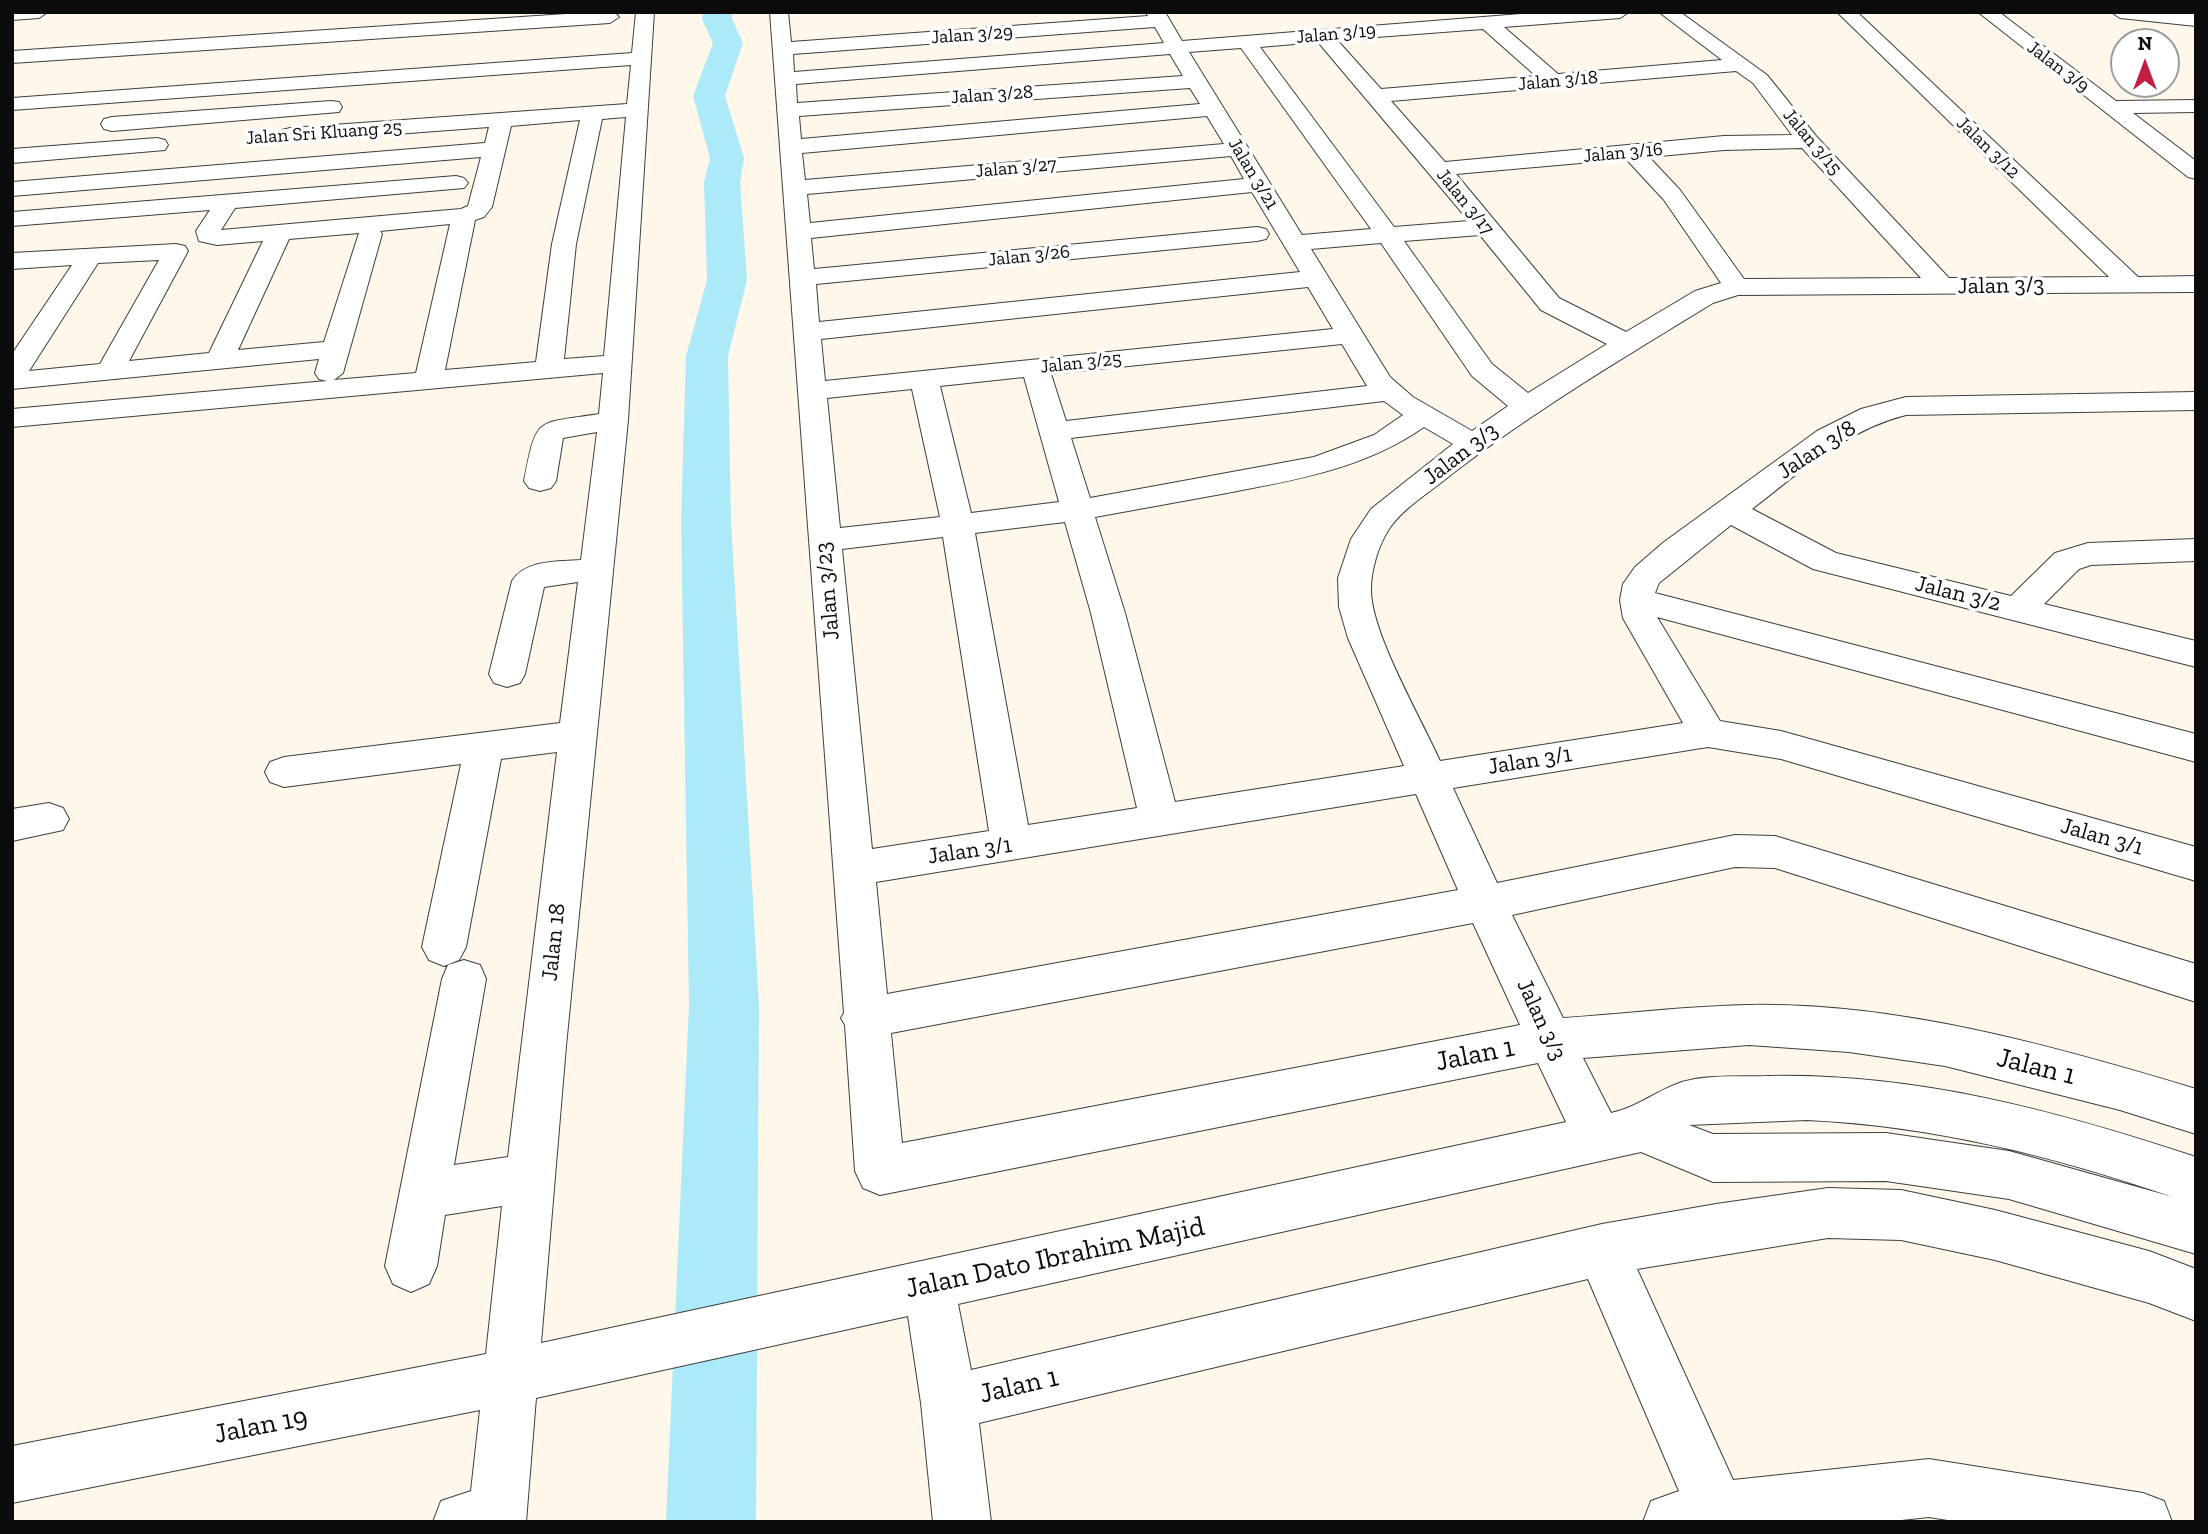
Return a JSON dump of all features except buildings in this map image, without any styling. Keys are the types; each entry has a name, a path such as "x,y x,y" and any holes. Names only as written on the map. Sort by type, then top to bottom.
{"street":[{"path":"12,14 39,12"},
{"name":"Jalan 18","path":"486,1520 510,1377 576,735 597,569 618,363 636,110 632,84 641,58 645,12"},
{"name":"Jalan 3/19","path":"785,51 969,64 1620,12"},
{"name":"Jalan 3/15","path":"1668,12 1760,79 1808,141 1943,287"},
{"name":"Jalan 3/12","path":"1846,12 2131,284"},
{"name":"Jalan 3/9","path":"1987,12 2196,172"},
{"path":"2120,12 2188,17"},
{"path":"12,57 610,15 606,60"},
{"name":"Jalan 3/29","path":"785,51 1158,17"},
{"name":"Jalan 3/21","path":"1158,17 1293,243 1388,392"},
{"path":"1487,22 1553,81"},
{"name":"Jalan 3/17","path":"1322,35 1439,169 1550,304 1628,344"},
{"path":"961,36 1026,256 1047,343 1054,431 1108,613 1160,822"},
{"path":"1246,41 1482,370 1525,406"},
{"name":"Jalan 3/28","path":"785,51 979,96 1197,81"},
{"name":"Jalan 3/23","path":"785,51 864,1018 880,1171"},
{"path":"12,104 641,58"},
{"name":"Jalan 3/18","path":"1376,96 1740,65"},
{"path":"187,205 257,86"},
{"path":"93,125 350,106"},
{"path":"2111,107 2196,106"},
{"path":"791,147 1214,109"},
{"name":"Jalan Sri Kluang 25","path":"267,137 636,110"},
{"path":"549,368 565,244 592,113"},
{"path":"227,202 208,231 208,236 217,238 464,216 476,212 480,206 501,120"},
{"name":"Jalan 3/16","path":"1439,169 1724,143 1808,141"},
{"path":"16,160 185,143"},
{"path":"12,189 495,149"},
{"name":"Jalan 3/27","path":"795,188 1238,149"},
{"path":"1632,152 1672,195 1736,288"},
{"path":"12,219 456,183"},
{"path":"798,232 1259,184"},
{"path":"429,379 464,216"},
{"path":"1293,243 1485,227"},
{"path":"219,361 280,232"},
{"path":"325,388 370,234"},
{"name":"Jalan 3/26","path":"802,278 1257,234"},
{"path":"12,261 176,251 110,371"},
{"path":"12,378 90,256"},
{"path":"806,332 1047,343 1315,278"},
{"name":"Jalan 3/3","path":"1620,1134 1550,1040 1427,777 1362,625 1354,595 1357,566 1372,530 1399,501 1472,443 1525,406 1703,297 1736,288 2196,284"},
{"name":"Jalan 3/25","path":"812,391 924,379 1047,343 1350,335"},
{"path":"12,378 336,349"},
{"path":"12,418 618,363"},
{"path":"924,379 957,523 1011,845"},
{"path":"1054,431 1388,392 1472,443"},
{"name":"Jalan 3/8","path":"1637,600 1640,584 1647,575 1676,550 1828,437 1871,415 1906,406 2196,401"},
{"path":"824,541 1078,510 1284,474 1323,464 1385,441 1422,415"},
{"path":"540,481 548,436 554,430 612,420"},
{"name":"Jalan 3/2","path":"1730,511 1825,561 2196,654"},
{"path":"2018,610 2067,561 2088,554 2196,550"},
{"path":"507,674 529,581 540,575 597,569"},
{"path":"1708,733 1640,618 1637,600 2196,748"},
{"name":"Jalan 3/1","path":"853,869 1708,733 1781,746 2196,864"},
{"path":"284,772 576,735"},
{"path":"411,1266 424,1194 484,747"},
{"path":"864,1018 1486,903 1735,851 1775,852 2196,983"},
{"name":"Jalan 1","path":"880,1171 1550,1040 1749,1025 1849,1031 1945,1045 2120,1088 2196,1112"},
{"name":"Jalan Dato Ibrahim Majid","path":"510,1377 1620,1134 1687,1103 1775,1097 1932,1109 2024,1127 2105,1150 2196,1181"},
{"path":"1620,1134 1713,1158 1886,1157 2009,1175 2196,1229"},
{"path":"424,1194 530,1178"},
{"name":"Jalan 1","path":"949,1403 1602,1250 1716,1229 1828,1213 1901,1215 1995,1234 2149,1277 2196,1295"},
{"path":"1602,1250 1704,1518 1929,1488 2143,1522"},
{"path":"929,1286 949,1403 962,1522"},
{"name":"Jalan 19","path":"12,1475 510,1377"}],"waterway":[{"path":"711,1522 724,1005 706,520 707,356 727,280 722,182 727,158 709,96 728,43 717,19 718,12"}]}
